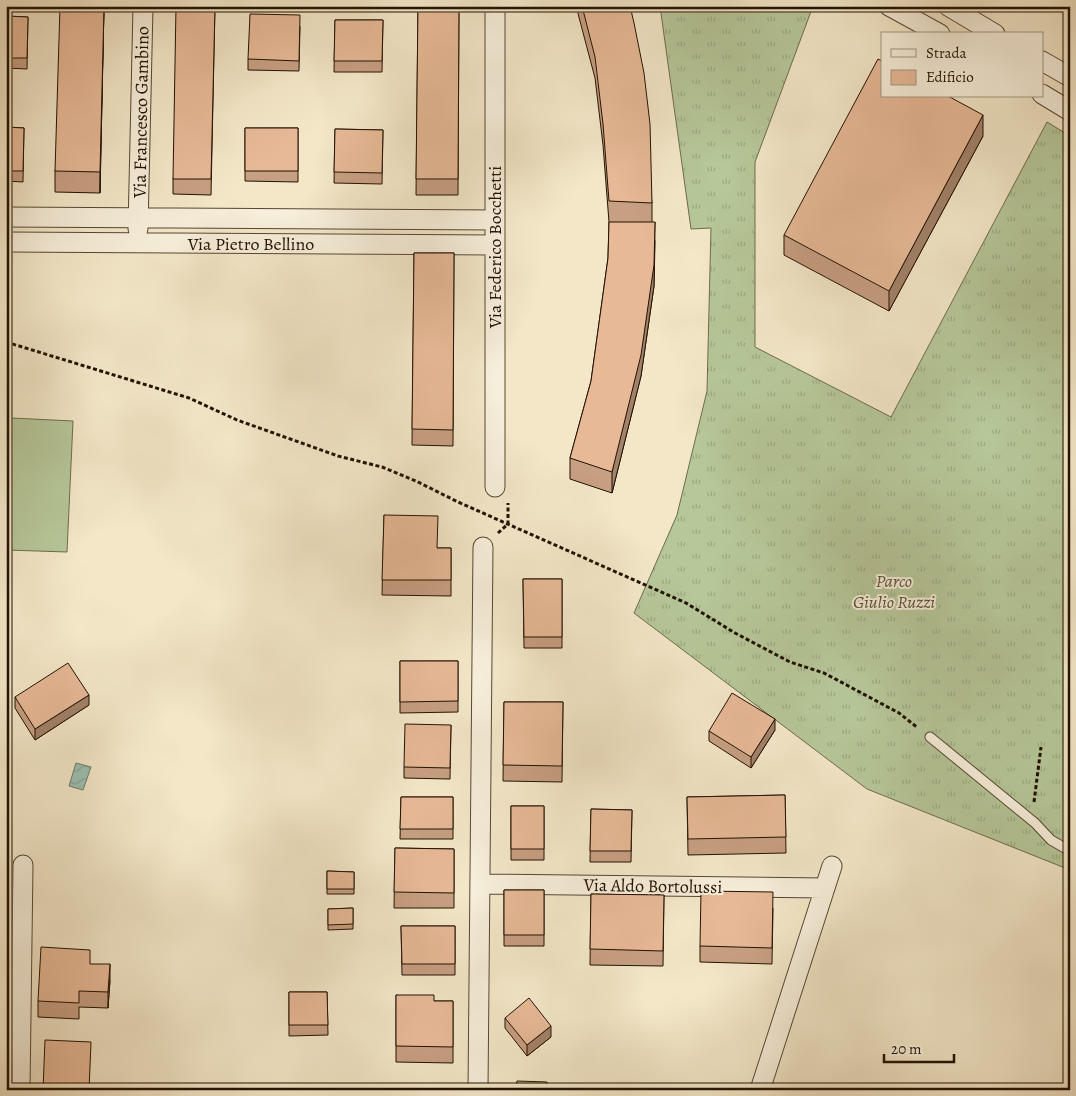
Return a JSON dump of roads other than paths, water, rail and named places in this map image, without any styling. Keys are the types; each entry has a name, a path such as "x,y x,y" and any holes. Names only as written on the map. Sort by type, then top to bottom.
{"street":[{"name":"Via Francesco Gambino","path":"137,243 143,6"},
{"name":"Via Federico Bocchetti","path":"495,6 495,487"},
{"path":"888,6 936,32"},
{"path":"948,6 992,32"},
{"path":"1044,62 1070,77"},
{"path":"1044,95 1070,111"},
{"name":"Via Pietro Bellino","path":"6,217 495,220"},
{"name":"Via Pietro Bellino","path":"6,242 495,245"},
{"path":"478,1090 483,547"},
{"path":"20,1090 23,865"},
{"path":"760,1090 832,866"},
{"name":"Via Aldo Bortolussi","path":"480,884 825,888"}],"lane":[{"path":"930,738 1035,823 1051,840 1070,851"}],"water":[{"path":"76,763 91,767 83,790 69,786"}],"park label":[{"name":"Parco Giulio Ruzzi","path":"894,591"}]}
